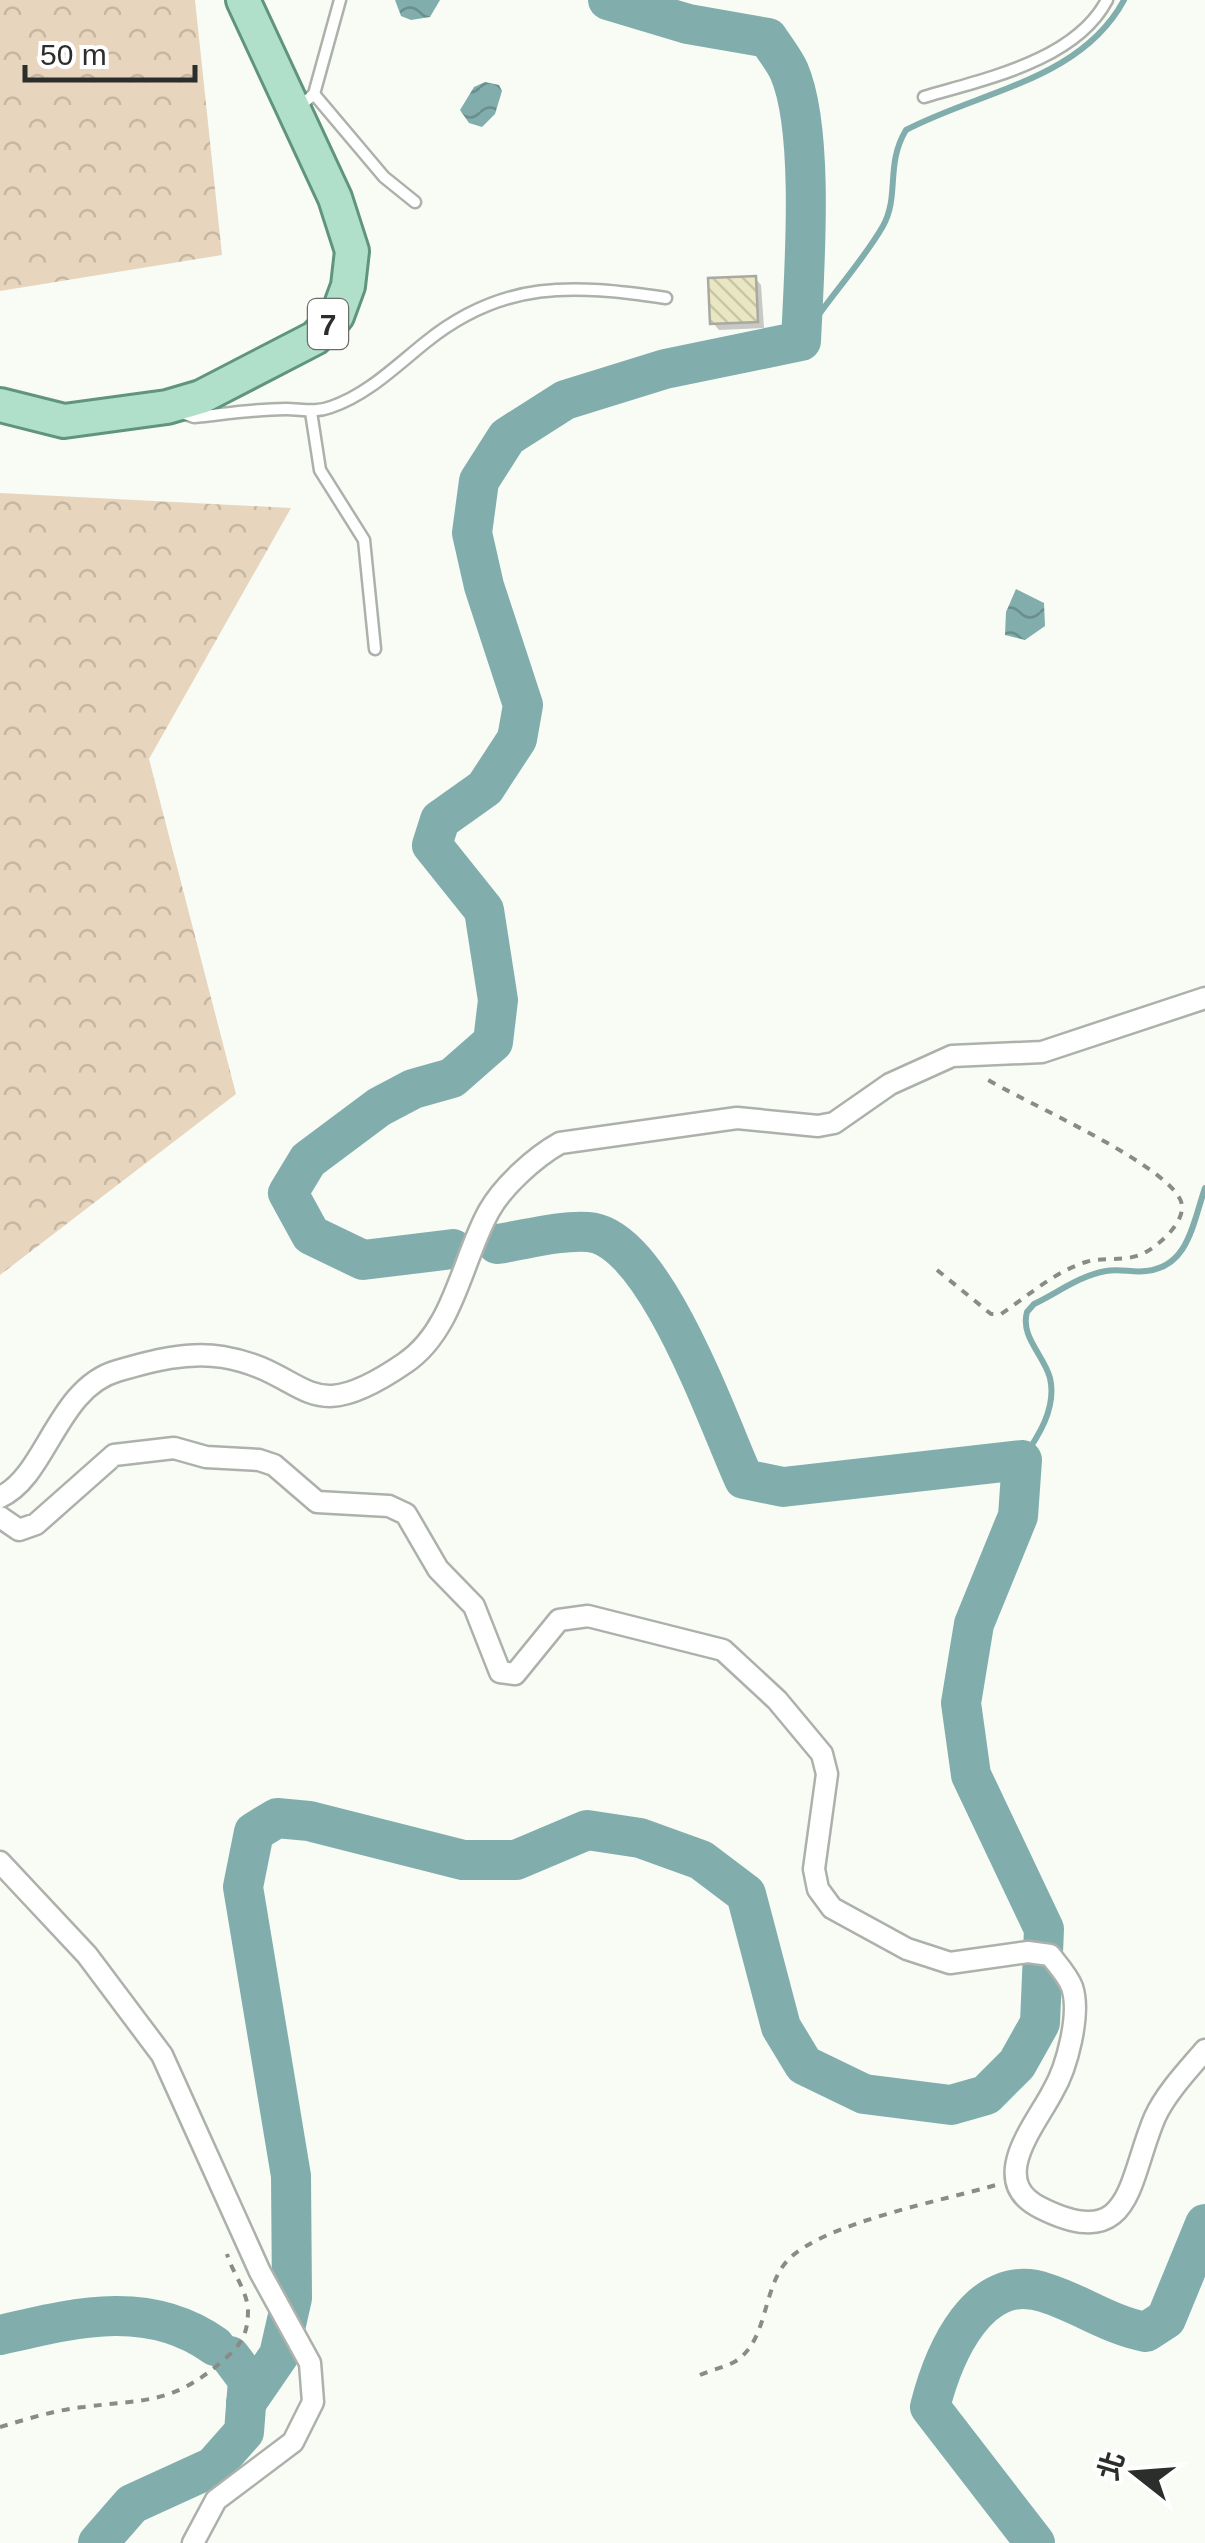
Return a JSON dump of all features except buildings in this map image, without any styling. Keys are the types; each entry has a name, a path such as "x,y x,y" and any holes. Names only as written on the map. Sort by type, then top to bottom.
{"main road":[{"name":"7","path":"0,405 64,421 168,408 201,397 315,338 336,316 348,286 352,251 304,103 244,0"}],"street":[{"path":"0,1496 21,1478 71,1406 91,1384 112,1372 196,1355 224,1357 318,1397 359,1389 408,1362 430,1339 491,1206 545,1152 560,1143 737,1118 818,1126 834,1123 890,1084 952,1056 1042,1052 1100,1037 1205,998"},
{"path":"0,1517 19,1530 36,1524 114,1456 174,1448 206,1457 259,1460 274,1465 317,1502 389,1506 406,1514 438,1569 474,1606 500,1672 515,1674 526,1666 559,1620 588,1616 723,1650 822,1754 827,1774 814,1869 818,1888 832,1908 907,1950 950,1962 1028,1952 1050,1955 1072,1988 1072,2027 1056,2088 1017,2154 1016,2180 1026,2198 1042,2208 1081,2222 1099,2223 1114,2216 1127,2199 1156,2114 1205,2050"},
{"path":"0,1862 87,1955 162,2055 272,2296 310,2363 313,2402 293,2442 216,2500 193,2543"},
{"path":"1176,2086 1205,2072"}],"lane":[{"path":"340,0 304,103 415,202"},
{"path":"924,97 1036,59 1100,14 1107,0"},
{"path":"168,408 194,417 287,409 311,412 362,393 455,319 484,304 573,288 666,298"},
{"path":"311,412 320,470 364,540 375,650"}],"path":[{"path":"936,1270 991,1314 1001,1314 1066,1269 1091,1260 1144,1254 1176,1224 1183,1207 1178,1194 1144,1164 1001,1088 952,1056"},
{"path":"700,2375 738,2360 758,2330 775,2278 789,2258 824,2235 1016,2180"},
{"path":"0,2426 86,2406 117,2407 178,2394 242,2344 249,2306 226,2256 236,2216"}],"green space":[{"path":"0,0 195,0 222,255 0,291"},
{"path":"0,493 291,508 149,759 236,1094 0,1275"}],"water":[{"path":"395,0 440,0 430,17 411,20 401,16"},
{"path":"485,82 499,85 502,91 495,114 482,127 469,123 460,110 474,87"},
{"path":"1016,589 1044,603 1045,626 1025,640 1005,635 1006,612"}],"waterway":[{"path":"453,1249 363,1260 311,1235 288,1193 308,1160 379,1107 413,1089 452,1078 493,1042 498,1000 484,910 432,845 440,820 485,788 517,739 523,705 484,586 472,533 479,481 507,437 565,400 665,369 801,341 805,165 797,97 787,67 768,38 688,24 608,0"},
{"path":"801,341 883,226 891,203 896,155 906,130 1056,66 1105,27 1124,0"},
{"path":"1022,1460 1045,1422 1051,1400 1050,1378 1027,1330 1027,1312 1034,1304 1087,1276 1111,1270 1146,1271 1172,1261 1187,1241 1205,1188"},
{"path":"246,2403 279,2355 292,2298 291,2176 243,1887 254,1832 277,1818 309,1821 463,1860 516,1860 587,1830 640,1838 701,1860 746,1894 781,2027 804,2065 864,2094 951,2105 986,2095 1017,2064 1040,2023 1044,1929 971,1775 961,1703 974,1624 1018,1516 1022,1460 783,1487 744,1479 682,1337 637,1265 613,1242 577,1232 497,1244"},
{"path":"1035,2543 930,2407 954,2342 983,2305 1001,2294 1022,2289 1046,2293 1146,2332 1166,2319 1205,2224"},
{"path":"0,2335 83,2318 137,2317 190,2331 215,2346"},
{"path":"98,2543 132,2504 213,2467 244,2432 248,2380 230,2356"}]}
